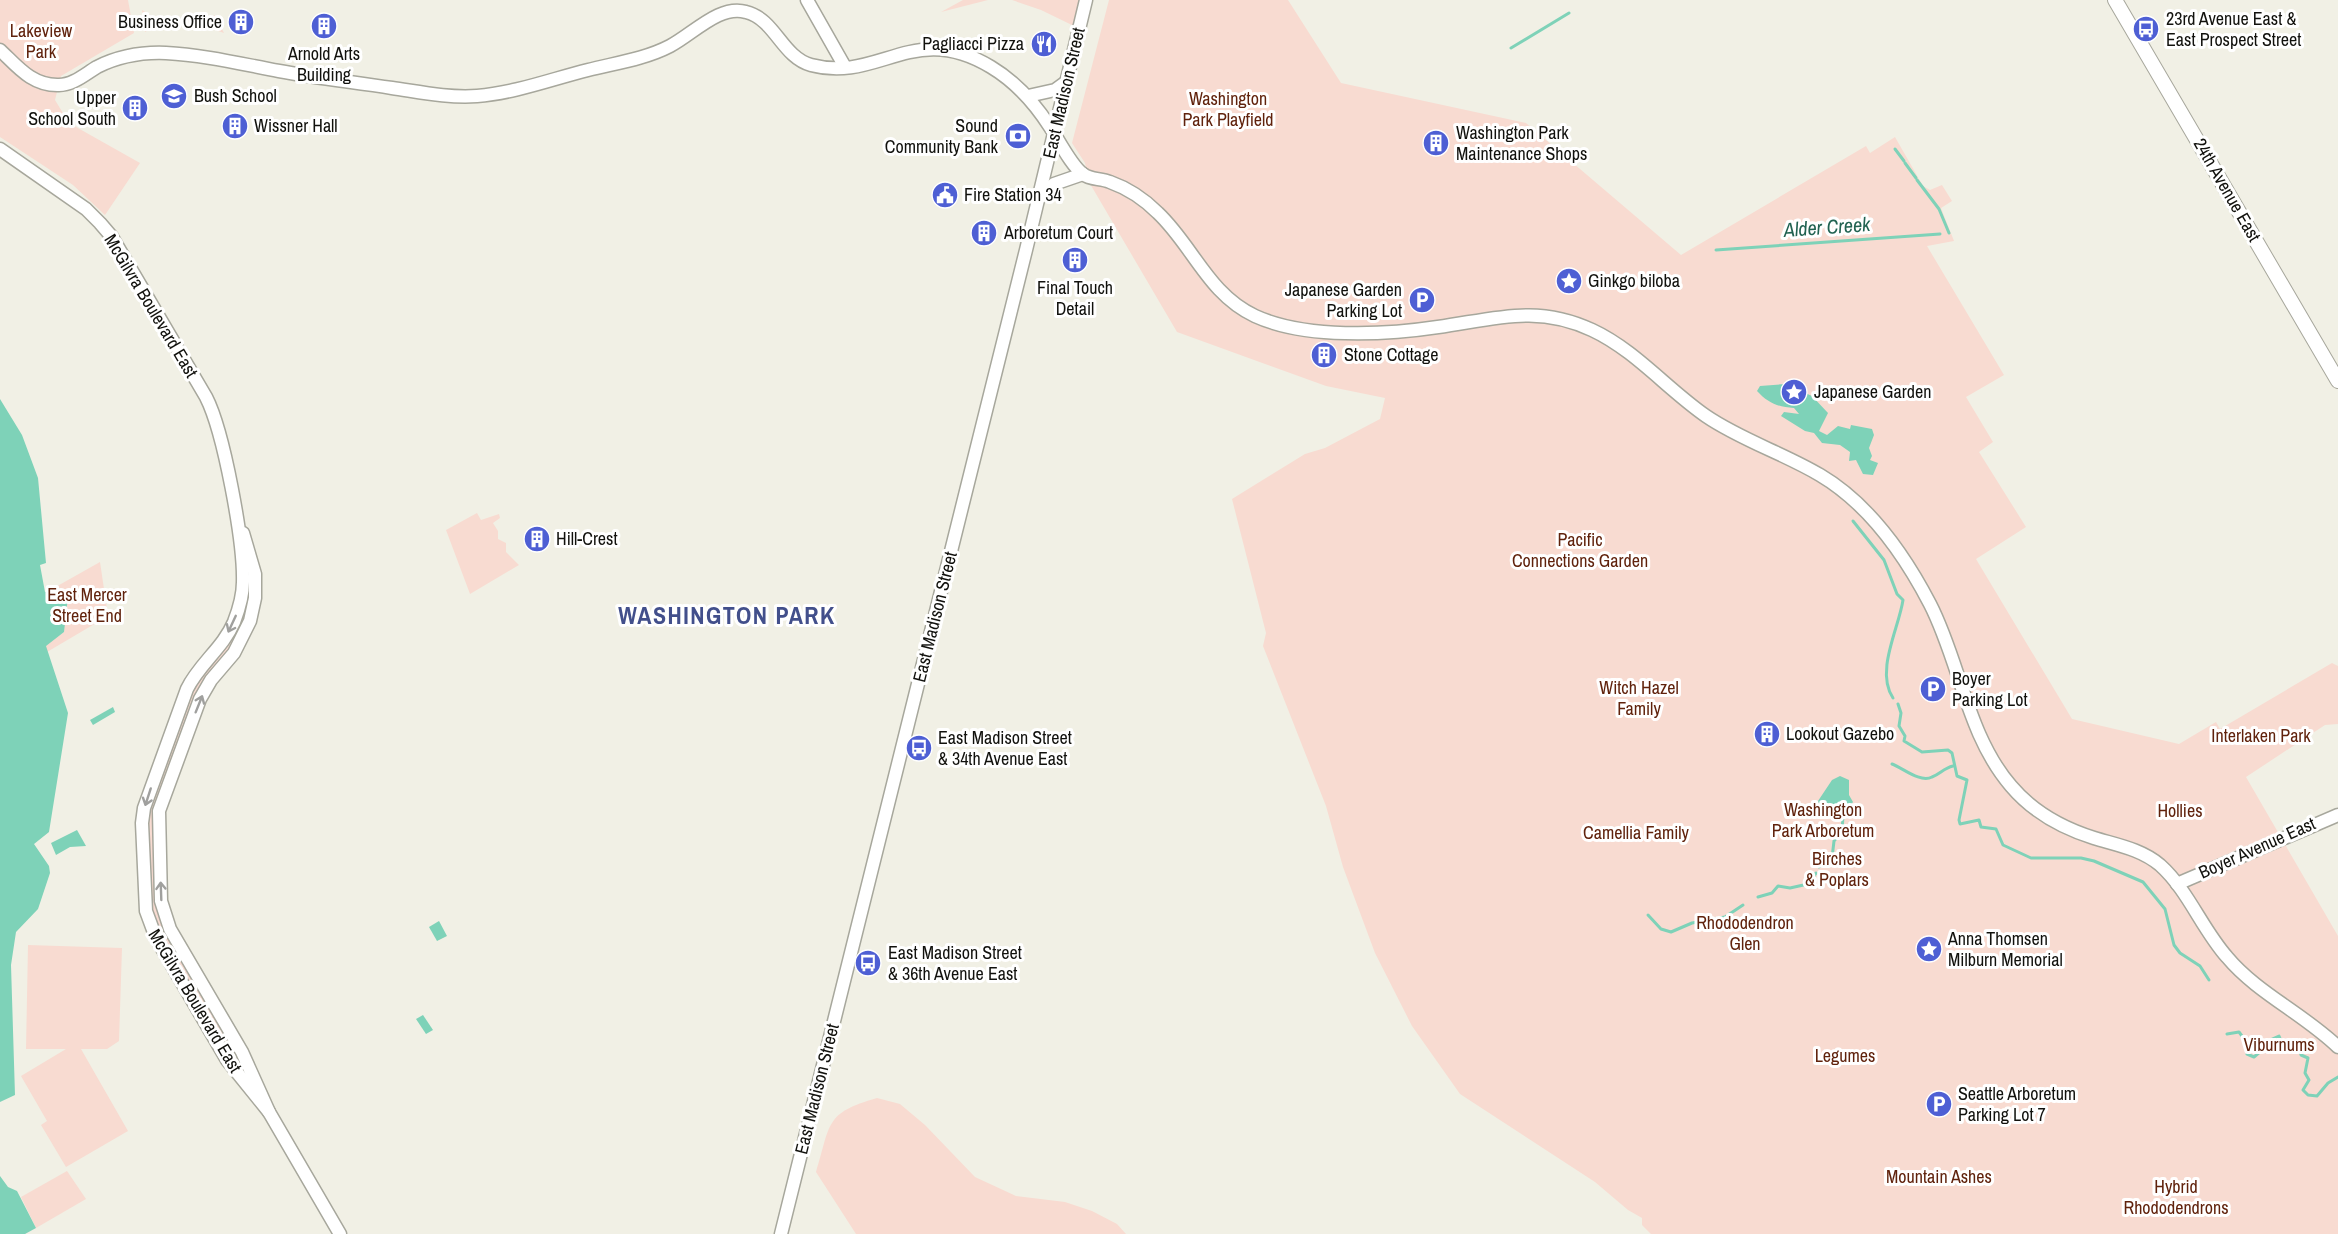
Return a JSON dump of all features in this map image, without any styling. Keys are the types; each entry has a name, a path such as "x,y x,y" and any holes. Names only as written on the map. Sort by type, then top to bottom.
{"main road":[{"path":"807,0 845,67"},
{"name":"East Madison Street","path":"781,1234 1039,198 1086,0"},
{"name":"24th Avenue East","path":"2115,0 2338,381"},
{"path":"0,50 32,80 61,86 102,65 131,55 161,53 199,55 289,73 444,96 501,93 649,54 672,45 715,17 735,10 744,11 762,20 792,54 802,62 814,66 863,65 911,50 944,48 960,51 992,68 1028,96 1083,174 1121,187 1152,207 1171,228 1212,284 1252,315 1298,327 1369,332 1445,326 1524,314 1567,320 1606,337 1686,402 1722,426 1820,475 1862,506 1880,527 1917,581 1939,623 1983,742 1999,771 2016,792 2040,813 2063,826 2149,857 2177,884 2231,963 2311,1022 2338,1047"},
{"path":"1028,96 1054,90 1066,82"},
{"name":"McGilvra Boulevard East","path":"0,149 86,209 112,237 209,404 235,509 253,562 256,585 253,609 240,643 211,680 200,699 161,805 158,824 164,916 242,1052 269,1112 340,1234"},
{"path":"1039,198 1054,184 1083,174"},
{"name":"McGilvra Boulevard East","path":"235,509 243,582 238,611 226,637 196,673 187,689 146,800 142,823 144,902 148,921 227,1060 269,1112"},
{"name":"Boyer Avenue East","path":"2177,884 2338,815"},
{"path":"227,1060 242,1052"}],"green space":[{"name":"Lakeview Park","path":"0,0 128,0 134,33 61,76 55,100 69,123 140,163 105,215 73,185 0,137"},
{"path":"963,0 988,0 941,12"},
{"path":"1012,0 1080,0 1074,26 1041,10"},
{"name":"Washington Park Arboretum","path":"1109,0 1288,0 1341,83 1526,123 1681,255 1866,146 1870,153 1895,137 1923,186 1930,190 1942,185 1952,201 1941,208 1954,241 1927,246 2004,375 1966,397 1993,442 1979,452 2026,527 1976,559 2072,719 2179,744 2216,722 2220,729 2332,663 2338,666 2338,724 2325,725 2246,777 2338,936 2338,1234 1651,1234 1642,1225 1642,1218 1628,1210 1595,1182 1460,1094 1412,1026 1375,953 1343,867 1326,806 1263,646 1266,633 1232,499 1305,454 1325,448 1380,419 1385,398 1326,386 1177,332 1089,182 1085,163 1072,143"},
{"path":"142,10 162,22 145,32"},
{"path":"215,15 224,33 198,24"},
{"path":"477,513 481,520 499,514 500,518 493,523 498,531 498,539 506,543 506,552 519,565 470,594 446,530"},
{"name":"East Mercer Street End","path":"100,562 108,616 47,652 45,646 64,632 45,593"},
{"path":"248,573 250,573 249,610 239,637 211,673 157,805 160,918 179,953 173,956 155,927 149,903 148,807 195,684 219,654"},
{"path":"28,945 122,948 119,1041 107,1049 81,1049 128,1131 66,1167 41,1125 47,1121 21,1076 66,1049 26,1049"},
{"path":"181,955 232,1046 230,1048 175,959"},
{"path":"877,1098 900,1104 925,1125 975,1177 1016,1196 1065,1202 1092,1211 1117,1224 1126,1234 856,1234 816,1172 828,1131 838,1115 847,1109"},
{"path":"67,1171 86,1199 36,1228 21,1197"}],"shaded area":[{"path":"1785,384 1812,396 1828,413 1819,431 1827,435 1838,426 1850,429 1851,425 1872,429 1874,435 1869,448 1872,456 1870,460 1878,463 1873,475 1863,474 1856,460 1849,461 1850,452 1840,445 1822,443 1814,433 1805,431 1781,416 1784,412 1799,414 1794,408 1774,404 1757,391 1760,386"},
{"path":"0,399 22,435 38,478 46,563 40,565 45,592 61,588 68,597 64,632 46,646 68,713 49,832 34,844 49,866 50,873 38,909 16,932 11,965 15,1095 0,1102"},
{"path":"113,707 115,712 93,725 90,720"},
{"path":"1840,776 1849,780 1849,795 1853,802 1843,816 1838,806 1819,805 1818,801 1832,780"},
{"path":"77,830 86,846 70,847 56,855 51,843"},
{"path":"439,921 447,936 437,941 429,927"},
{"path":"423,1015 433,1030 426,1034 416,1019"},
{"path":"0,1176 8,1187 17,1191 36,1228 25,1234 0,1234"}],"waterway":[{"path":"1511,48 1569,13"},
{"name":"Alder Creek","path":"1895,149 1904,161"},
{"name":"Alder Creek","path":"1905,163 1916,178"},
{"name":"Alder Creek","path":"1917,180 1939,209 1949,233"},
{"name":"Alder Creek","path":"1716,250 1940,234"},
{"path":"1853,521 1884,560 1897,594 1903,600 1887,663 1888,687 1893,698"},
{"path":"1898,704 1901,713 1899,726 1905,736 1904,741 1922,752 1948,750 1952,753 1957,776 1967,780 1960,824 1979,820 1981,827 1996,829 2003,845 2031,858 2081,858 2094,861 2143,882 2165,909 2174,945 2180,953 2200,966 2209,980"},
{"path":"1892,764 1922,778 1935,776 1953,766"},
{"path":"1819,867 1824,859 1832,858 1834,841 1842,831 1843,816"},
{"path":"1758,897 1772,893 1778,886 1790,888 1808,884 1816,873"},
{"path":"1648,915 1661,929 1671,932 1692,923 1725,917 1743,905"},
{"path":"2227,1034 2239,1032 2245,1040 2250,1041 2247,1054 2254,1057 2268,1045 2270,1040 2279,1036 2284,1048 2298,1043 2301,1055 2308,1058 2305,1073 2309,1080 2303,1090 2308,1095 2317,1096 2328,1083 2338,1077"}],"place":[{"name":"Business Office","path":"241,22"},
{"name":"Arnold Arts Building","path":"324,26"},
{"name":"23rd Avenue East & East Prospect Street","path":"2146,29"},
{"name":"Pagliacci Pizza","path":"1044,44"},
{"name":"Bush School","path":"174,96"},
{"name":"Upper School South","path":"135,108"},
{"name":"Wissner Hall","path":"235,126"},
{"name":"Sound Community Bank","path":"1018,136"},
{"name":"Washington Park Maintenance Shops","path":"1436,143"},
{"name":"Fire Station 34","path":"945,195"},
{"name":"Arboretum Court","path":"984,233"},
{"name":"Final Touch Detail","path":"1075,260"},
{"name":"Ginkgo biloba","path":"1569,281"},
{"name":"Japanese Garden Parking Lot","path":"1422,300"},
{"name":"Stone Cottage","path":"1324,355"},
{"name":"Japanese Garden","path":"1794,392"},
{"name":"Hill-Crest","path":"537,539"},
{"name":"Boyer Parking Lot","path":"1933,689"},
{"name":"Lookout Gazebo","path":"1767,734"},
{"name":"East Madison Street & 34th Avenue East","path":"919,748"},
{"name":"Anna Thomsen Milburn Memorial","path":"1929,949"},
{"name":"East Madison Street & 36th Avenue East","path":"868,963"},
{"name":"Seattle Arboretum Parking Lot 7","path":"1939,1104"}],"district":[{"name":"WASHINGTON PARK","path":"727,616"}],"park label":[{"name":"Washington Park Playfield","path":"1228,109"},
{"name":"Pacific Connections Garden","path":"1580,550"},
{"name":"Witch Hazel Family","path":"1639,698"},
{"name":"Interlaken Park","path":"2261,736"},
{"name":"Hollies","path":"2180,811"},
{"name":"Camellia Family","path":"1636,833"},
{"name":"Birches & Poplars","path":"1837,869"},
{"name":"Rhododendron Glen","path":"1745,933"},
{"name":"Viburnums","path":"2279,1045"},
{"name":"Legumes","path":"1845,1056"},
{"name":"Mountain Ashes","path":"1939,1177"},
{"name":"Hybrid Rhododendrons","path":"2176,1197"}]}
